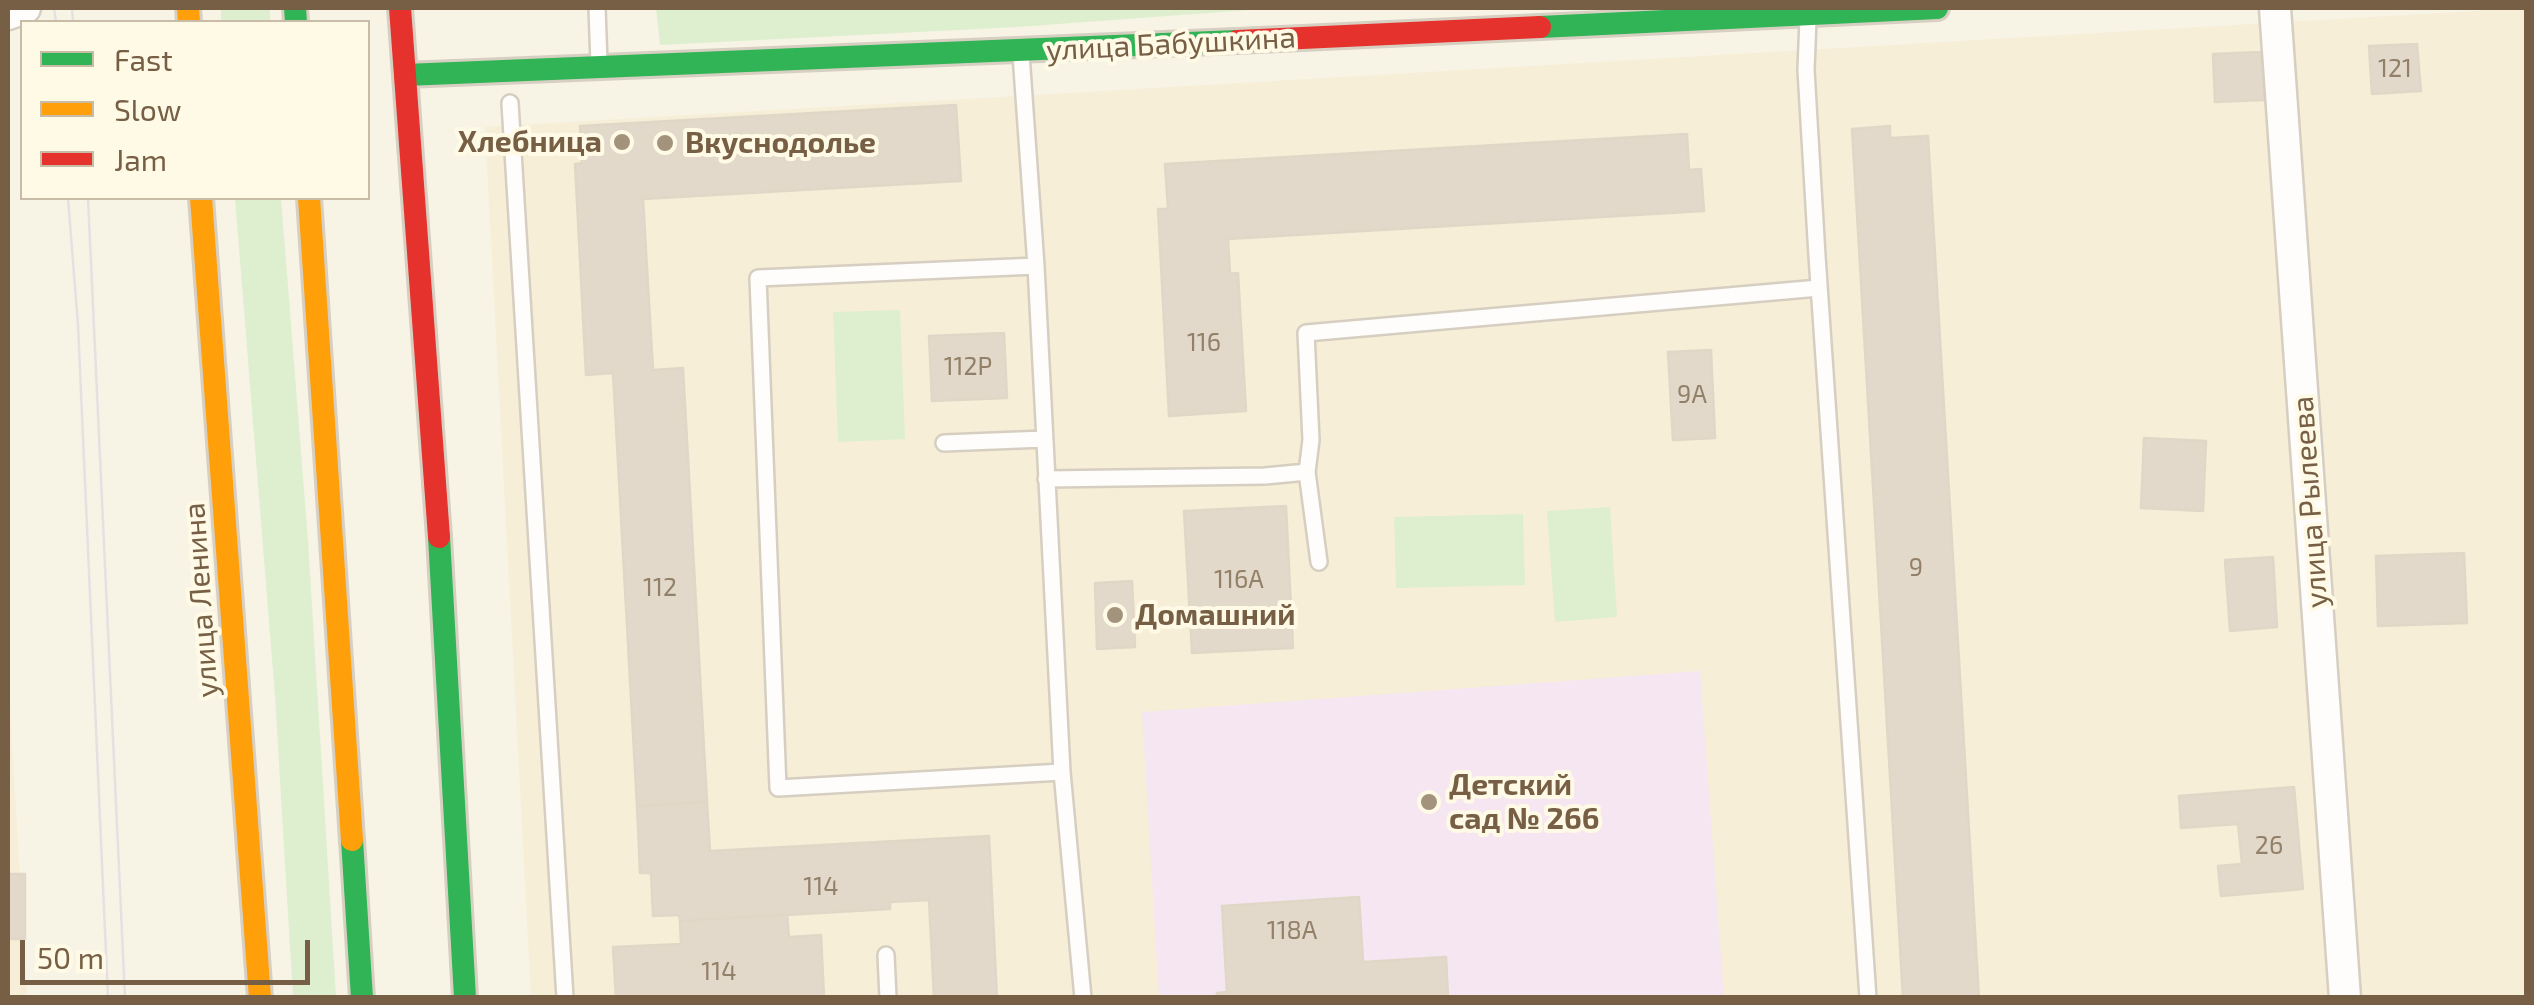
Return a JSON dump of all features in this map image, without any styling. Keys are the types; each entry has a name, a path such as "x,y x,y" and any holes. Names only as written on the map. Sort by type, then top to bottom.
{"street":[{"path":"400,8 435,456 464,998"},
{"name":"улица Бабушкина","path":"405,75 1937,8"},
{"name":"улица Рылеева","path":"2275,8 2345,998"},
{"name":"улица Ленина","path":"202,200 260,998"},
{"path":"309,200 362,998"}],"lane":[{"path":"597,8 599,67"},
{"path":"1808,11 1806,70 1819,288 1868,998"},
{"path":"1020,51 1036,266 1062,772 1083,998"},
{"path":"510,103 566,998"},
{"path":"1036,266 758,278 778,788 1062,772"},
{"path":"1319,562 1307,472 1312,440 1306,333 1819,288"},
{"path":"944,444 1044,440"},
{"path":"1046,479 1307,472"},
{"path":"886,955 888,998"}],"shaded area":[{"path":"2526,8 2526,997 531,997 485,127"},
{"name":"Детский сад № 266","path":"1700,671 1724,997 1159,997 1142,712"},
{"path":"8,676 27,997 8,997"}],"green space":[{"path":"221,8 270,8 270,20 221,20"},
{"path":"656,8 1276,8 1017,27 660,45"},
{"path":"235,200 281,200 308,541 336,997 293,997 275,696"},
{"path":"900,310 905,439 838,442 833,312"},
{"path":"1610,507 1617,617 1555,622 1547,511"},
{"path":"1523,514 1525,585 1396,588 1394,517"}],"building":[{"path":"2417,44 2421,91 2372,94 2369,46"},
{"path":"2261,52 2264,100 2215,102 2213,54"},
{"path":"956,105 961,181 643,199 653,370 683,368 707,802 637,806 613,373 586,375 575,164 582,163 580,126"},
{"path":"1890,126 1890,138 1928,136 1979,998 1903,998 1852,129"},
{"path":"1687,134 1689,170 1701,169 1704,211 1228,239 1230,274 1238,273 1246,411 1169,416 1158,209 1168,209 1165,164"},
{"path":"1004,333 1007,398 932,401 929,336"},
{"path":"1711,350 1715,438 1673,440 1668,352"},
{"path":"2144,438 2206,441 2203,511 2141,508"},
{"path":"1286,506 1293,648 1192,653 1184,511"},
{"path":"2464,553 2467,623 2378,626 2376,556"},
{"path":"2273,557 2277,627 2230,631 2225,560"},
{"name":"Домашний","path":"1132,581 1135,647 1097,649 1095,583"},
{"path":"2294,787 2303,889 2221,896 2218,866 2242,864 2238,824 2181,828 2179,796"},
{"path":"707,802 710,851 989,836 997,998 934,998 929,900 890,902 890,909 680,921 679,915 653,916 651,873 640,873 637,806"},
{"path":"8,874 25,874 25,939 8,939"},
{"path":"1359,897 1363,962 1446,957 1448,998 1217,998 1217,993 1227,992 1222,906"},
{"path":"787,914 789,937 821,935 824,998 616,998 613,947 681,944 680,921"}],"tram line":[{"path":"54,8 56,20"},
{"path":"72,8 73,20"},
{"path":"68,200 78,325 108,998"},
{"path":"88,200 125,998"}],"traffic: fast":[{"path":"295,8 296,20"},
{"path":"1540,27 1937,8"},
{"path":"405,75 1237,41"},
{"path":"439,537 465,998"},
{"path":"352,840 362,998"}],"traffic: slow":[{"path":"188,8 189,20"},
{"path":"201,200 260,998"},
{"path":"309,200 352,840"}],"traffic: jam":[{"path":"400,8 439,537"},
{"path":"1237,41 1540,27"}],"place":[{"name":"Хлебница","path":"622,142"},
{"name":"Вкуснодолье","path":"665,143"},
{"name":"Домашний","path":"1115,615"},
{"name":"Детский сад № 266","path":"1429,802"}]}
